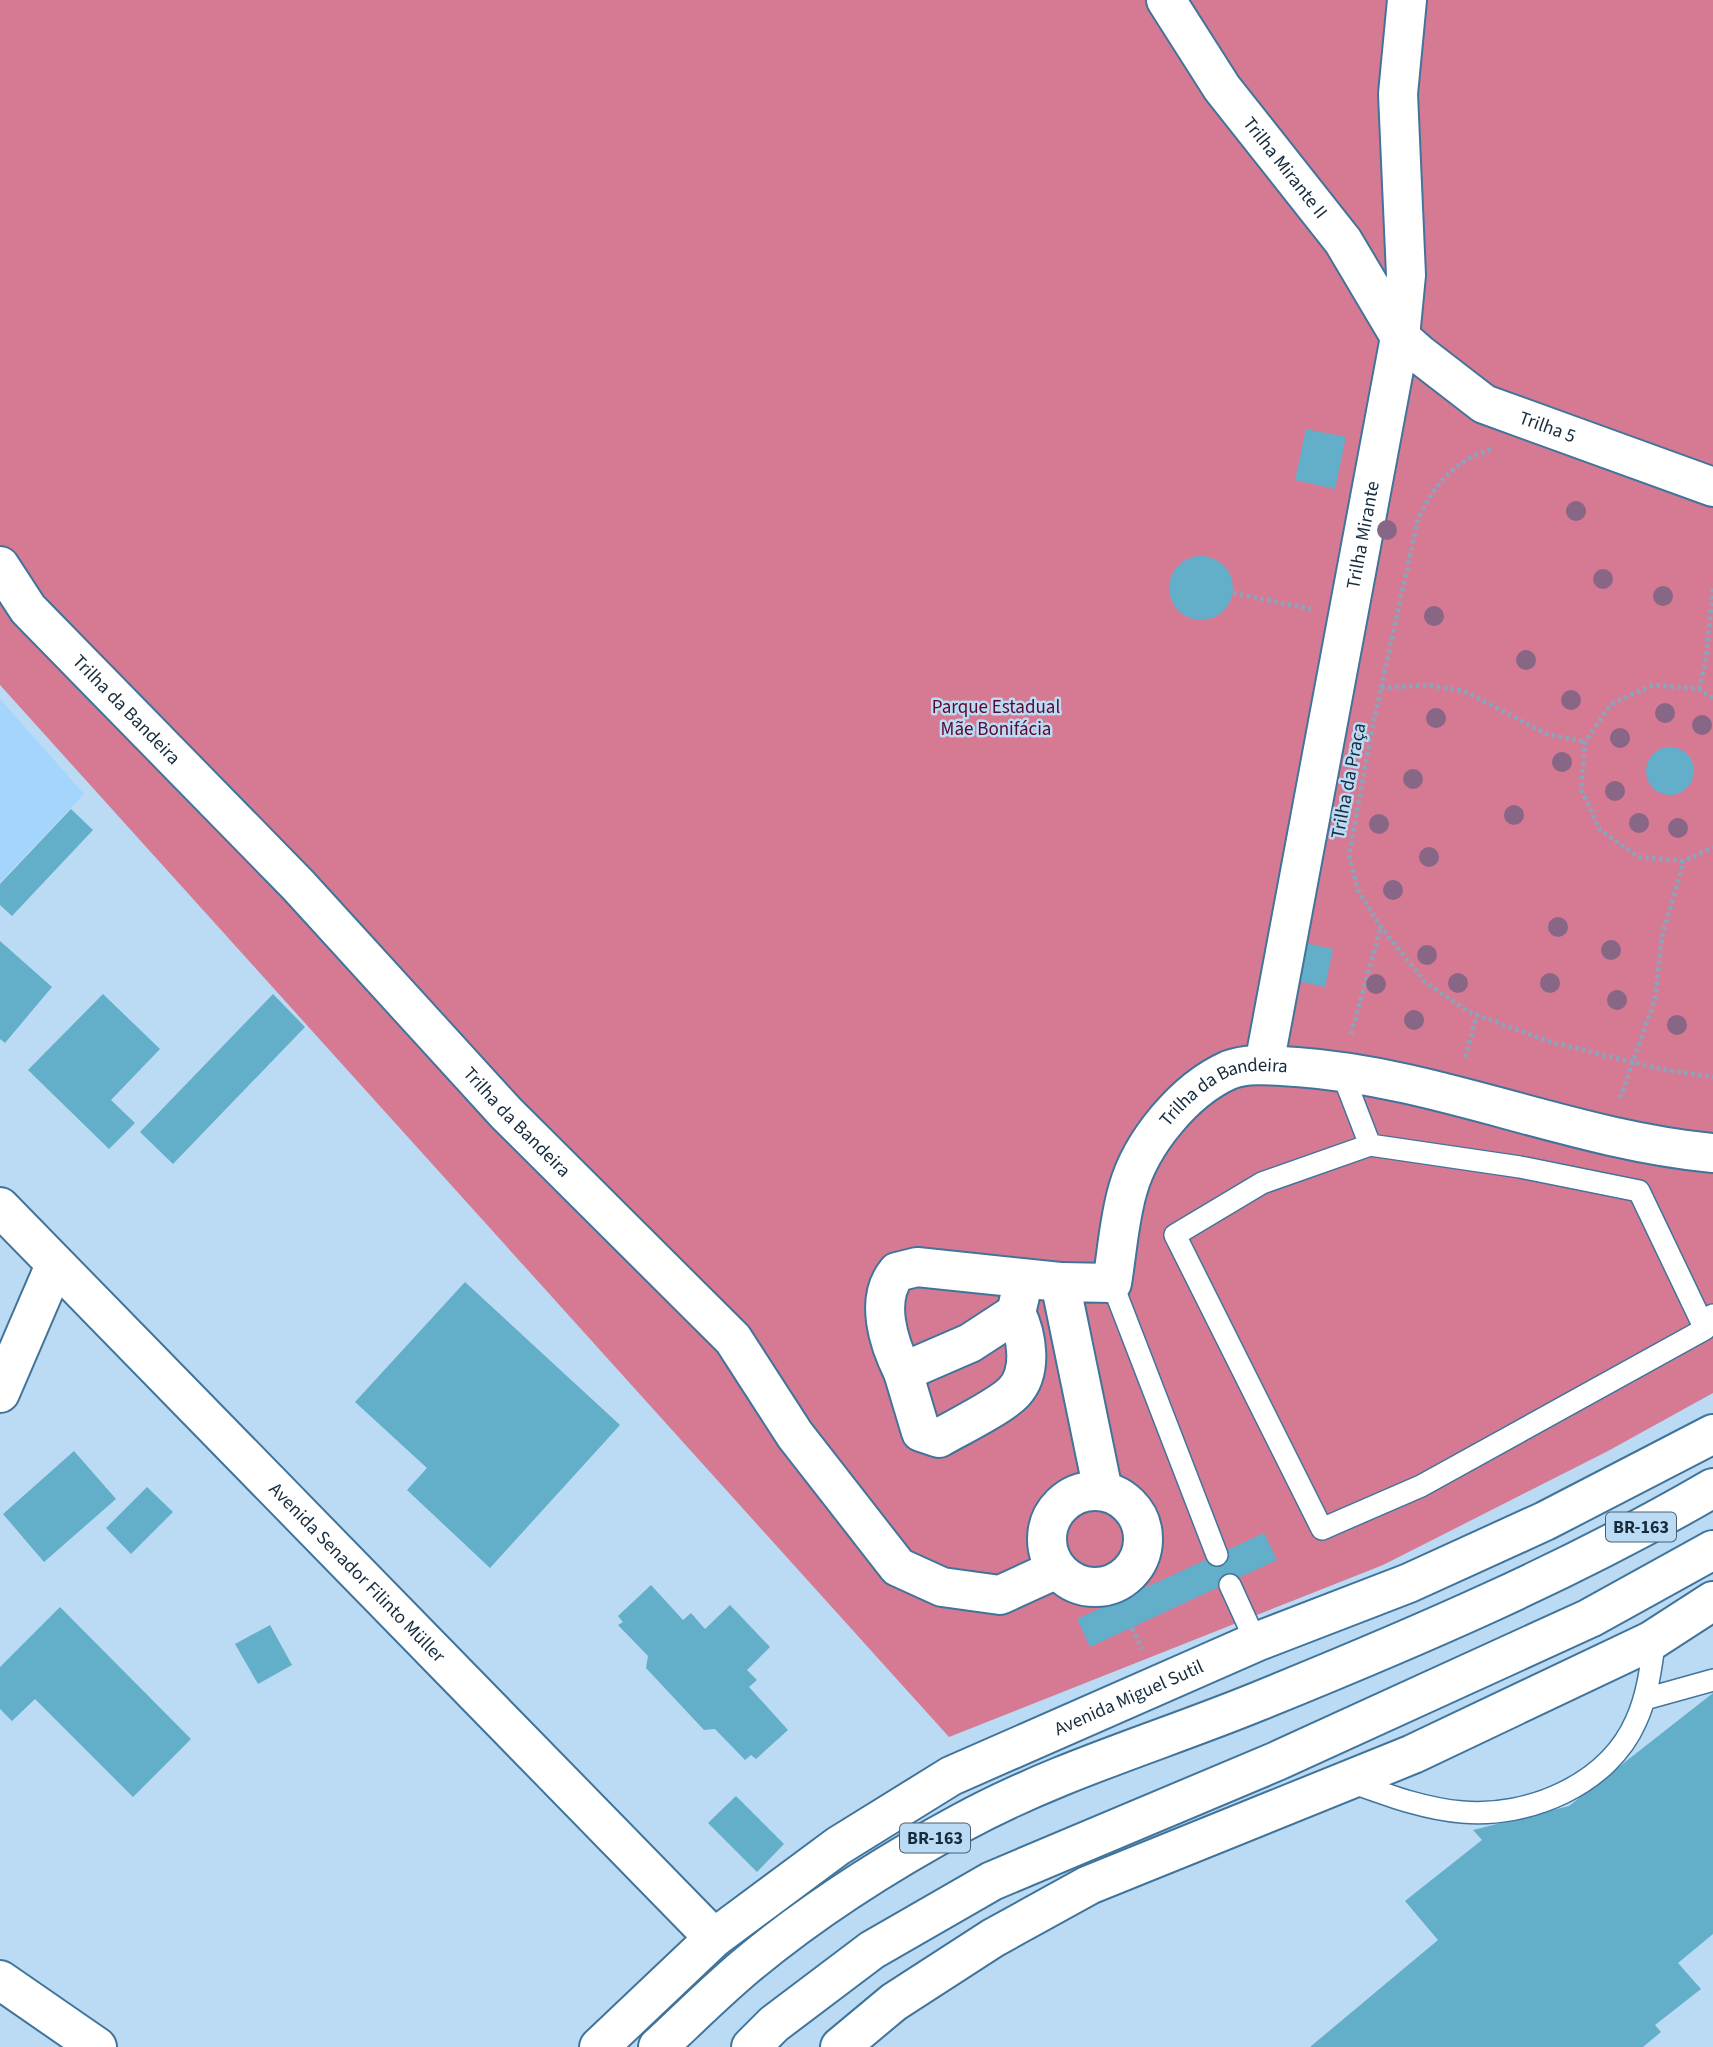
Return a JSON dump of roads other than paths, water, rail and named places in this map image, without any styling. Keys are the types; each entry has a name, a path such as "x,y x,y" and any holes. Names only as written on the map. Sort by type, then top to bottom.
{"main road":[{"name":"Trilha Mirante II","path":"1166,0 1222,88 1343,241 1400,337"},
{"name":"Trilha Mirante","path":"1264,1065 1400,337 1406,275 1398,94 1407,0"},
{"name":"Trilha 5","path":"1400,337 1484,404 1713,487"},
{"name":"Trilha da Bandeira","path":"0,566 28,609 298,885 506,1114 733,1339 794,1434 898,1567 942,1587 1000,1595 1057,1569"},
{"name":"Trilha da Bandeira","path":"1112,1283 1128,1188 1152,1138 1197,1090 1230,1070 1264,1065 1341,1070 1454,1094 1608,1133 1713,1153"},
{"name":"Avenida Senador Filinto Müller","path":"0,1208 714,1938"},
{"path":"0,1393 55,1265"},
{"path":"1033,1292 1025,1331 1024,1376 1014,1392 939,1438 922,1432 903,1372 891,1348 885,1296 897,1272 917,1266 1033,1292 1112,1283"},
{"path":"1033,1292 1103,1491"},
{"path":"903,1372 970,1343 1033,1292"},
{"name":"Avenida Miguel Sutil","path":"599,2047 714,1938 838,1846 951,1776 1256,1642 1409,1584 1545,1521 1713,1434"},
{"name":"BR-163","path":"658,2047 747,1965 845,1891 965,1821 1108,1756 1256,1702 1569,1565 1713,1488"},
{"path":"1086,1491 1103,1491 1127,1502 1140,1519 1144,1541 1139,1562 1118,1591 1083,1587 1063,1577 1050,1560 1046,1538 1052,1516 1066,1500 1086,1491"},
{"name":"BR-163","path":"751,2047 774,2024 872,1950 992,1881 1278,1761 1590,1618 1713,1550"},
{"path":"840,2047 894,2003 993,1938 1089,1885 1413,1754 1655,1638 1713,1601"},
{"path":"0,1980 97,2047"}],"lane":[{"path":"1341,1070 1370,1145"},
{"path":"1370,1145 1520,1167 1639,1191 1709,1322 1421,1486 1322,1529 1175,1235 1262,1182 1370,1145"},
{"path":"1112,1283 1217,1555"},
{"path":"1230,1585 1256,1642"},
{"path":"1346,1781 1425,1805 1482,1813 1534,1804 1569,1790 1615,1752 1636,1722 1645,1699 1655,1638"},
{"path":"1645,1699 1713,1680"}],"park label":[{"name":"Parque Estadual Mãe Bonifácia","path":"996,718"}]}
